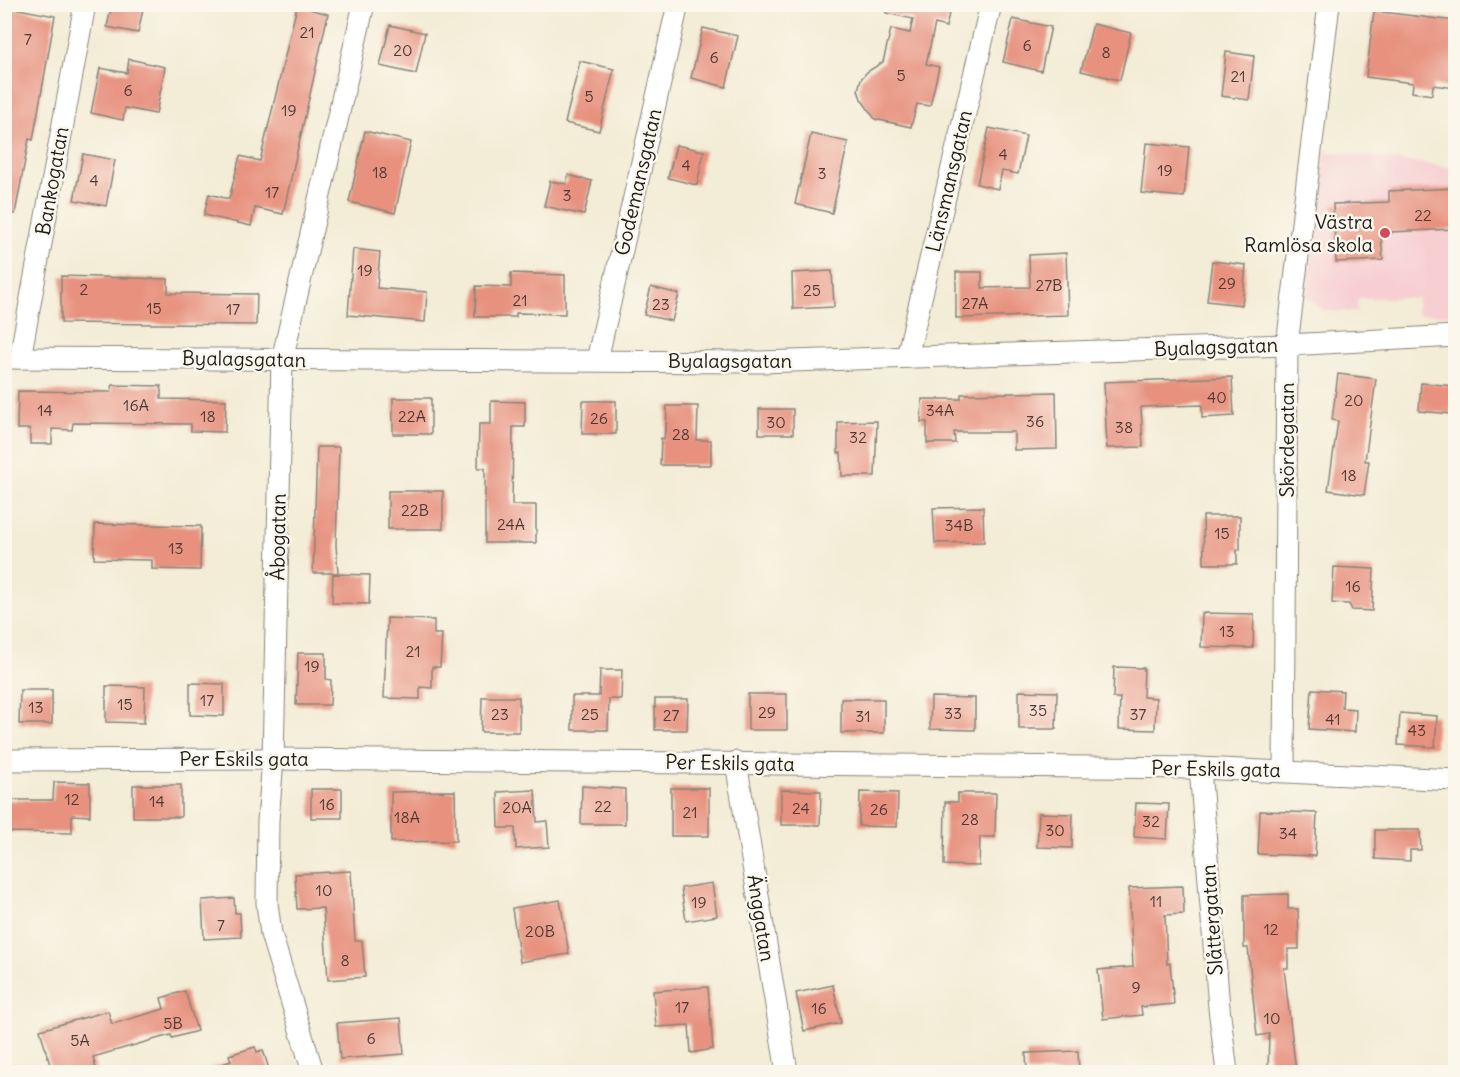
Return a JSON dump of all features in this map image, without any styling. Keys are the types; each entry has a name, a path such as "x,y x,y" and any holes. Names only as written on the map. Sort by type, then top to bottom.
{"street":[{"name":"Bankogatan","path":"12,358 85,4"},
{"name":"Åbogatan","path":"313,1072 271,934 267,903 267,821 273,759 282,360 364,4"},
{"name":"Godemansgatan","path":"597,360 678,4"},
{"name":"Länsmansgatan","path":"907,357 990,4"},
{"name":"Skördegatan","path":"1284,771 1287,345 1329,4"},
{"name":"Byalagsgatan","path":"12,358 760,362 1287,345 1455,336"},
{"name":"Per Eskils gata","path":"4,760 736,762 1200,768 1455,780"},
{"name":"Änggatan","path":"736,762 788,1072"},
{"name":"Slåttergatan","path":"1200,768 1219,1008 1227,1072"}],"shaded area":[{"name":"Västra Ramlösa skola","path":"1325,151 1455,168 1455,314 1417,315 1417,298 1358,298 1357,312 1324,311 1306,297"}],"building":[{"path":"112,4 144,4 138,33 107,27"},
{"path":"887,4 951,4 946,27 935,24 926,64 939,67 930,106 917,104 911,127 875,119 861,99 858,90 861,79 867,72 883,62 891,29 910,33 913,19 886,13"},
{"path":"297,6 328,14 283,214 255,208 251,226 204,215 209,194 229,199 240,156 260,161"},
{"path":"8,7 55,16 33,140 29,139 15,214 4,213 4,24"},
{"path":"1374,11 1455,21 1455,88 1433,85 1432,95 1412,92 1413,83 1366,77"},
{"path":"1013,19 1051,27 1041,71 1003,62"},
{"path":"1093,24 1131,33 1120,80 1081,71"},
{"path":"390,25 425,33 416,74 380,66"},
{"path":"703,28 738,36 726,87 691,78"},
{"path":"1226,52 1254,56 1249,100 1221,96"},
{"path":"129,59 165,67 156,114 125,108 123,120 91,113 100,68 127,73"},
{"path":"580,61 614,69 599,131 565,123"},
{"path":"989,128 1026,136 1018,174 1002,171 998,189 977,184"},
{"path":"365,131 411,142 395,213 349,202"},
{"path":"811,134 848,142 832,213 795,204"},
{"path":"1146,143 1189,147 1184,197 1141,193"},
{"path":"676,145 704,151 697,185 668,178"},
{"path":"83,154 115,160 106,206 74,200"},
{"path":"568,175 592,181 584,215 544,206 550,181 566,184"},
{"path":"1455,188 1455,229 1390,232 1391,234 1381,235 1383,260 1336,262 1333,204 1389,202 1389,191"},
{"path":"353,249 380,252 377,288 427,292 425,322 348,315"},
{"path":"1066,253 1068,315 956,318 956,272 982,272 982,288 1030,287 1029,255"},
{"path":"1212,261 1246,265 1242,305 1207,301"},
{"path":"832,271 834,307 793,309 792,273"},
{"path":"511,273 565,275 565,314 516,313 516,317 475,317 476,286 511,287"},
{"path":"61,276 168,279 168,293 257,294 256,325 61,323"},
{"path":"651,287 679,294 672,321 644,315"},
{"path":"1338,374 1376,379 1365,461 1369,461 1364,495 1328,490 1338,421 1332,420"},
{"path":"1232,377 1234,416 1202,418 1202,405 1141,407 1143,447 1107,448 1104,382"},
{"path":"1421,383 1454,386 1451,414 1419,411"},
{"path":"112,385 161,386 161,399 226,400 225,432 191,431 191,424 73,423 72,430 52,429 52,444 30,444 30,429 17,429 18,391 111,392"},
{"path":"1056,392 1057,449 1014,450 1014,432 954,432 955,443 927,443 927,422 921,422 922,399 961,399 961,394"},
{"path":"393,398 431,398 431,434 393,434"},
{"path":"491,401 525,402 525,427 513,427 512,505 536,505 536,543 485,543 485,468 478,468 479,424 491,424"},
{"path":"583,401 616,401 616,434 582,434"},
{"path":"667,406 698,406 697,440 711,440 711,465 660,465 661,438 664,439 666,430"},
{"path":"759,409 793,409 793,434 759,434"},
{"path":"877,421 875,476 842,476 841,453 838,453 838,422"},
{"path":"317,447 339,447 336,545 338,573 313,573"},
{"path":"388,491 443,491 443,529 388,529"},
{"path":"983,507 984,542 935,543 933,508"},
{"path":"1203,516 1240,516 1240,550 1237,550 1237,564 1204,564"},
{"path":"95,524 201,526 200,570 152,569 152,560 94,559"},
{"path":"1334,567 1374,569 1372,611 1352,610 1349,604 1332,603"},
{"path":"333,574 370,575 369,604 332,603"},
{"path":"1202,613 1254,614 1253,648 1201,647"},
{"path":"387,618 434,620 434,634 442,634 440,667 432,667 432,688 420,687 420,699 384,698"},
{"path":"298,653 326,653 326,679 331,680 330,705 296,705"},
{"path":"1114,667 1144,668 1143,697 1156,698 1155,730 1119,729 1120,698 1113,698"},
{"path":"600,670 622,670 621,699 609,699 608,730 572,730 572,696 599,696"},
{"path":"190,683 224,684 224,716 190,715"},
{"path":"106,686 145,687 144,723 106,722"},
{"path":"1312,689 1343,691 1342,708 1356,709 1355,732 1309,729"},
{"path":"20,690 52,690 52,724 19,724"},
{"path":"1019,691 1057,692 1056,729 1019,729"},
{"path":"748,694 787,694 787,730 748,730"},
{"path":"482,697 519,697 519,732 481,732"},
{"path":"931,697 975,698 975,730 930,729"},
{"path":"655,699 688,699 687,730 655,730"},
{"path":"841,699 884,699 884,733 841,733"},
{"path":"1400,713 1437,716 1435,747 1398,745"},
{"path":"54,782 90,783 90,816 72,815 72,833 4,832 4,800 53,800"},
{"path":"133,785 181,785 181,817 133,817"},
{"path":"582,786 625,789 625,824 581,824"},
{"path":"671,788 709,788 709,836 671,836"},
{"path":"311,789 342,789 342,818 311,818"},
{"path":"535,790 537,822 547,821 549,847 516,849 515,828 499,828 498,792"},
{"path":"781,790 821,791 820,825 781,825"},
{"path":"455,791 456,841 391,842 391,792"},
{"path":"860,792 898,793 897,827 859,826"},
{"path":"958,793 996,793 995,837 980,837 979,866 944,865 945,802 958,802"},
{"path":"1136,803 1169,804 1167,839 1134,837"},
{"path":"1260,811 1317,813 1315,856 1258,854"},
{"path":"1039,813 1073,814 1072,848 1037,847"},
{"path":"1375,830 1420,830 1421,850 1410,850 1410,861 1375,859"},
{"path":"351,871 355,941 362,941 365,977 328,980 323,908 297,909 295,874"},
{"path":"712,883 717,916 686,921 681,888"},
{"path":"1183,886 1184,914 1165,915 1167,964 1170,963 1174,1004 1141,1007 1142,1015 1103,1019 1098,970 1133,967 1129,888"},
{"path":"1288,894 1288,909 1298,909 1299,949 1288,949 1288,968 1284,968 1296,1072 1268,1072 1269,1034 1257,1036 1248,948 1244,948 1244,895"},
{"path":"234,898 235,913 240,913 241,937 204,939 202,900"},
{"path":"560,900 569,954 520,962 512,908"},
{"path":"833,985 841,1023 804,1031 796,993"},
{"path":"708,987 713,1049 691,1053 689,1025 656,1027 653,991"},
{"path":"185,991 197,1031 172,1038 171,1035 93,1057 96,1069 84,1072 52,1072 40,1030 108,1011 112,1024 164,1009 161,998"},
{"path":"401,1018 404,1054 340,1059 337,1023"},
{"path":"255,1047 257,1052 263,1050 270,1072 208,1072 208,1069 231,1061 229,1055"},
{"path":"1078,1051 1079,1072 1027,1072 1026,1053"}],"place":[{"name":"Västra Ramlösa skola","path":"1385,233"}]}
